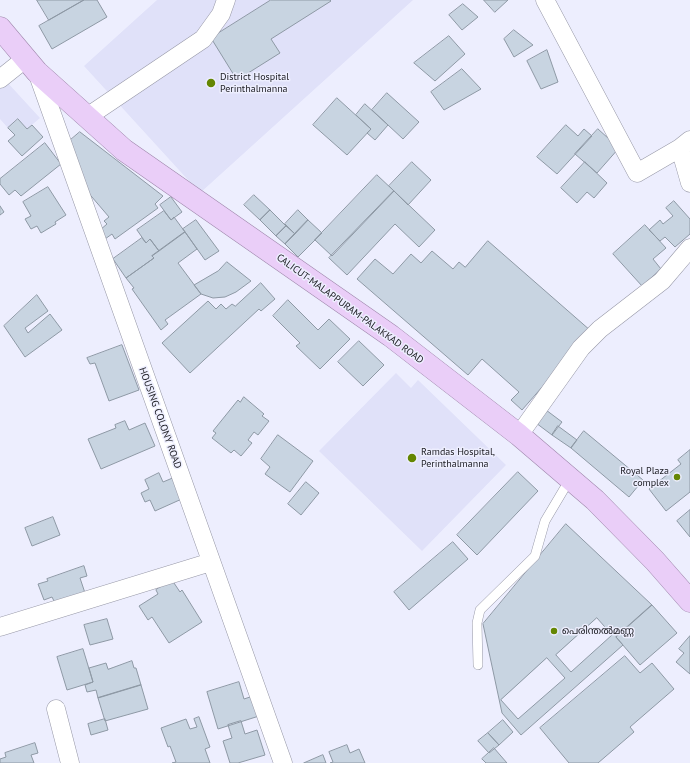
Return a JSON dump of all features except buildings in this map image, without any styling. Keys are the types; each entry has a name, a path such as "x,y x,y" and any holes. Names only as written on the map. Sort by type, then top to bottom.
{"highway":[{"name":"CALICUT-MALAPPURAM-PALAKKAD ROAD","path":"0,28 31,66 124,150 391,336 519,435 595,500 650,556 690,601"}],"street":[{"path":"87,117 203,39 221,14 226,0"},
{"path":"545,0 637,174 685,144 690,184"},
{"path":"0,79 31,66"},
{"name":"HOUSING COLONY ROAD","path":"31,66 283,763"},
{"path":"519,435 581,348 600,328 662,281 690,248"},
{"path":"0,627 211,562"},
{"path":"56,709 70,763"}],"lane":[{"path":"478,666 477,623 480,610 535,556 545,521 570,479"}],"shaded area":[{"name":"District Hospital Perinthalmanna","path":"157,0 413,0 200,193 84,66"},
{"path":"6,81 40,118 27,129 18,119 8,128 0,119 0,87"},
{"name":"Ramdas Hospital, Perinthalmanna","path":"396,373 411,388 418,380 506,465 422,551 319,451"}],"place":[{"name":"District Hospital Perinthalmanna","path":"211,83"},
{"name":"Ramdas Hospital, Perinthalmanna","path":"412,458"},
{"name":"Royal Plaza complex","path":"677,477"},
{"name":"പെരിന്തൽമണ്ണ","path":"554,631"}]}
